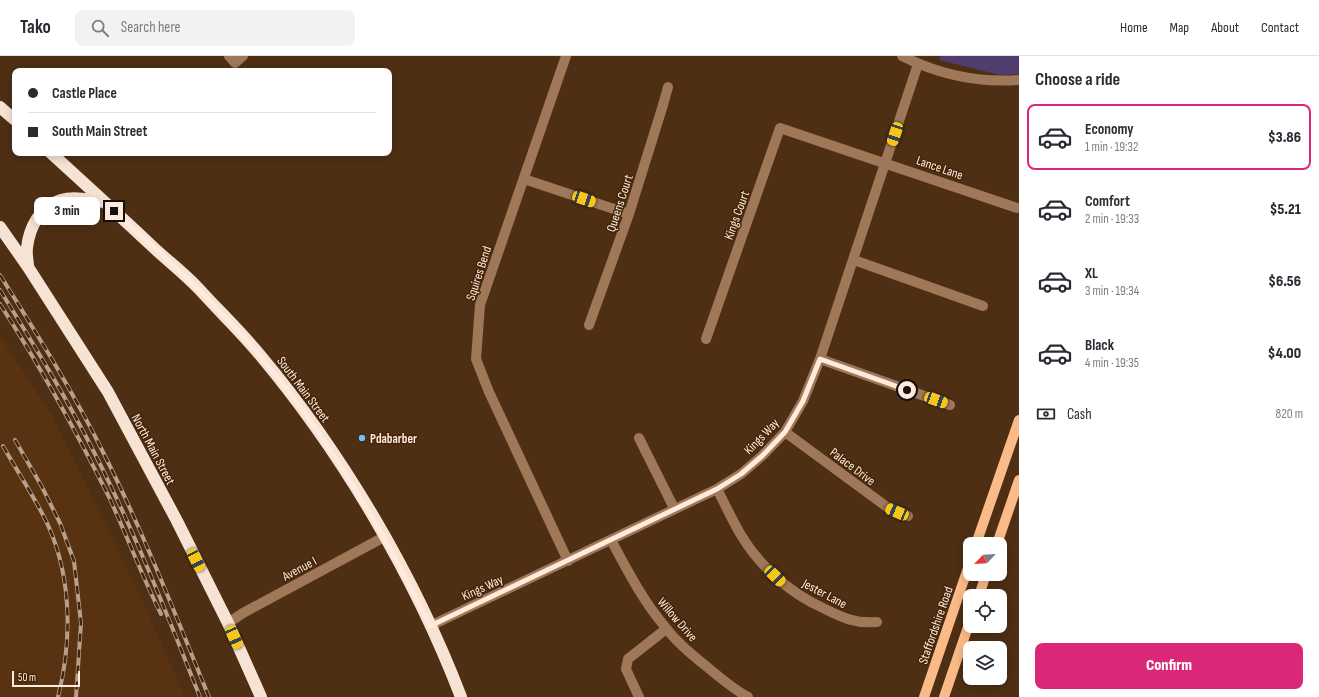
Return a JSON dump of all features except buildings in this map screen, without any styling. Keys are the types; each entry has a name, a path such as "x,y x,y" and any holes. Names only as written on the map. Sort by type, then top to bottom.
{"highway":[{"path":"0,107 12,117"},
{"name":"South Main Street","path":"54,156 198,288 259,355 291,394 329,446 384,537 409,582 461,697"},
{"path":"28,267 26,250 30,232 36,219 48,206 61,200 81,198 104,202"},
{"name":"North Main Street","path":"0,227 28,267 108,392 228,623 261,697"}],"main road":[{"path":"978,537 1019,420"},
{"path":"999,537 1019,480"},
{"name":"Staffordshire Road","path":"924,697 964,581"},
{"path":"944,697 966,633"}],"street":[{"path":"229,56 235,63 243,56"},
{"name":"Squires Bend","path":"566,56 480,305 476,359 489,392 568,561"},
{"path":"902,56 918,64 953,75 982,80 1019,80"},
{"name":"Kings Way","path":"430,626 568,561 674,508 717,489 741,474 762,456 785,432 803,401 820,359 918,64"},
{"name":"Queens Court","path":"589,325 629,214 668,87"},
{"name":"Kings Court","path":"706,339 780,128 809,137"},
{"name":"Lance Lane","path":"809,137 886,162 1017,208"},
{"path":"524,179 629,214"},
{"path":"854,260 983,306"},
{"path":"820,359 950,405"},
{"name":"Palace Drive","path":"785,432 887,507 908,516"},
{"path":"639,438 674,508"},
{"name":"Jester Lane","path":"717,489 741,536 752,551 785,585 807,601 847,620 864,623 877,622"},
{"name":"Avenue I","path":"228,623 243,613 384,537"},
{"name":"Willow Drive","path":"611,540 643,597 666,629 690,653 742,696"},
{"path":"638,697 626,668 628,660 666,629"}],"shaded area":[{"path":"941,56 1019,56 1019,74 1000,75 939,60"},
{"path":"0,336 54,419 146,608 185,697 0,697"}],"railway":[{"path":"0,275 68,387 105,456 146,545 209,697"},
{"path":"0,290 63,394 86,436 125,517 151,576 200,697"},
{"path":"0,304 71,423 109,497 161,614"},
{"path":"15,440 42,487 60,523 74,561 81,623 76,697"},
{"path":"3,446 43,515 53,536 60,558 67,604 67,628 66,651 58,697"}],"place":[{"name":"Pdabarber","path":"362,438"}],"route":[{"path":"114,211 198,288 259,355 291,394 329,446 359,494 409,582 430,626 568,561 674,508 717,489 741,474 762,456 785,432 803,401 820,359 907,390"}]}
